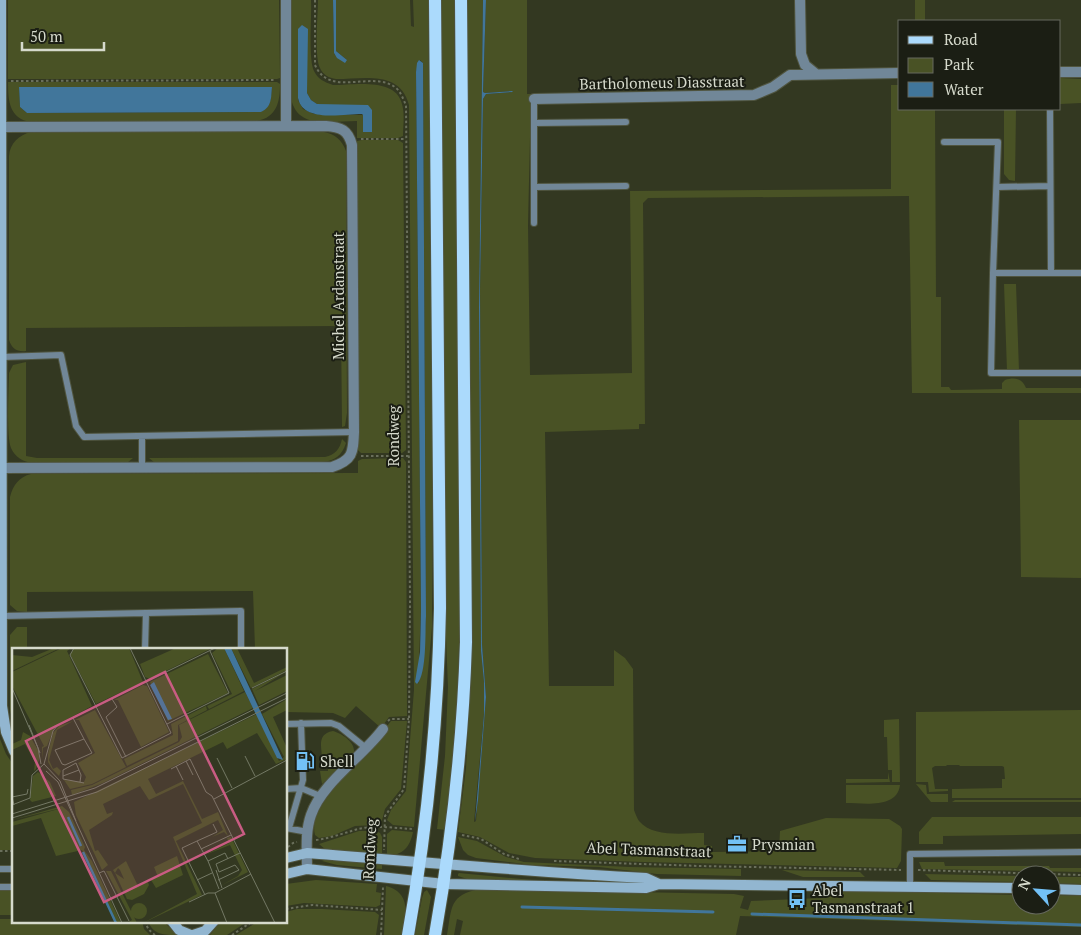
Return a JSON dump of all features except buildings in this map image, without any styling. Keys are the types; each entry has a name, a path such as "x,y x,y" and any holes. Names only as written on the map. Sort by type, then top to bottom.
{"main road":[{"path":"408,935 426,830 438,695 440,608 434,0"},
{"path":"434,935 452,833 461,738 466,642 461,0"}],"street":[{"path":"1,0 2,706 6,732 12,746"},
{"path":"286,0 286,126"},
{"path":"800,0 801,54 805,65 816,74"},
{"path":"1061,72 1081,72"},
{"name":"Bartholomeus Diasstraat","path":"534,99 754,95 772,87 790,75 898,73"},
{"path":"1,127 335,127 349,134 351,141"},
{"name":"Michel Ardanstraat","path":"351,141 354,432 351,454"},
{"path":"1,468 332,467 343,464 351,454"},
{"path":"307,869 307,837 310,816 320,796 383,729"},
{"name":"Abel Tasmanstraat","path":"288,858 307,853 447,865 646,878 659,884"},
{"name":"Abel Tasmanstraat","path":"288,874 307,869 444,884 646,888 659,884 1011,888"},
{"path":"1061,889 1081,890"},
{"path":"173,922 179,930 188,934 198,935 206,931 213,922"}],"lane":[{"name":"Bartholomeus Diasstraat","path":"534,99 534,224"},
{"path":"1050,110 1051,273"},
{"path":"534,123 626,122"},
{"path":"944,142 998,142 992,273 991,373 1081,373"},
{"path":"534,187 626,186"},
{"path":"997,187 1050,186"},
{"path":"992,273 1081,273"},
{"path":"2,357 61,355 76,426 84,437 354,432"},
{"path":"142,436 142,468"},
{"path":"3,616 241,611 241,648"},
{"path":"145,648 146,613"},
{"path":"301,723 303,780 288,828 307,837"},
{"path":"288,724 331,723 339,726 366,748"},
{"path":"288,788 301,788 320,796"},
{"path":"910,886 910,854 1081,852"}],"path":[{"name":"Rondweg","path":"315,0 315,65 318,71 329,81 386,82 397,89 406,105 409,718 404,789 385,816 384,859"},
{"path":"1,81 286,80"},
{"path":"351,141 358,139 406,139"},
{"path":"351,454 358,456 409,456"},
{"path":"383,729 390,719 409,718"},
{"path":"288,846 293,842 307,837 338,836 359,829 385,827 426,830"},
{"path":"452,833 481,839 504,854 519,859"},
{"name":"Abel Tasmanstraat","path":"546,860 700,866 1081,875"},
{"name":"Rondweg","path":"380,935 384,876"},
{"path":"288,909 312,905 382,910"},
{"path":"146,922 149,930 155,935"},
{"path":"232,935 252,922"}],"green space":[{"path":"8,0 279,0 280,78 8,79"},
{"path":"290,0 311,0 311,57 317,76 333,85 373,84 392,90 398,95 402,104 404,116 403,136 398,138 357,138 357,121 316,122 300,115 294,108 291,98","holes":["298,29 307,93 311,100 317,104 372,110 363,115 314,114 303,109 298,100"]},
{"path":"318,0 333,0 334,53 347,60 336,51 336,0 410,0 411,26 414,27 413,0 428,0 433,476 432,627 414,827 393,825 387,820 391,810 406,791 414,690 409,105 398,86 389,81 369,78 336,79 323,73 317,55","holes":["420,60 423,63 426,616 423,665 418,684 421,609 416,72"]},
{"path":"441,0 454,0 460,616 457,706 446,830 437,829 445,756 448,687 445,613"},
{"path":"467,0 483,0 479,307 481,650 484,714 474,822 476,821 486,697 482,644 480,290 483,99 486,94 512,92 483,92 486,0 527,0 527,94 531,94 528,225 530,375 632,373 630,191 891,189 891,85 898,85 898,110 935,110 936,297 941,297 941,387 949,387 951,390 1002,389 1002,383 1005,380 1015,379 1020,380 1026,388 1081,388 1081,393 912,393 909,196 648,198 643,203 645,424 639,424 639,429 545,432 549,686 614,686 614,650 625,658 633,669 634,810 639,821 652,830 660,832 678,834 704,833 704,845 712,846 712,852 779,851 780,831 826,818 889,819 902,829 901,861 897,868 535,858 509,853 480,837 458,832 466,768 472,591"},
{"path":"915,0 925,0 925,20 915,20"},
{"path":"1061,78 1081,79 1081,103 1061,104"},
{"path":"8,82 277,82 280,84 276,108 269,116 257,121 31,122 18,117 14,113 9,102","holes":["19,87 272,87 271,99 266,108 260,112 27,113 20,107"]},
{"path":"1004,110 1016,110 1015,181 1009,180 1004,174"},
{"path":"31,132 324,132 338,138 346,151 347,413 345,426 342,427 341,326 26,328 26,351 13,348 9,340 9,156 11,147 16,140"},
{"path":"398,140 403,143 406,450 402,453 361,453 358,450 357,141"},
{"path":"1004,284 1016,284 1019,371 1007,371"},
{"path":"26,362 26,456 37,458 133,458 127,463 33,463 26,462 17,456 9,442 9,373 13,365"},
{"path":"1019,420 1081,420 1081,578 1021,577"},
{"path":"342,439 346,443 340,454 334,459 322,462 155,463 149,458 325,457 332,455 336,451"},
{"path":"403,458 406,462 407,716 389,717 381,728 356,706 345,718 333,713 288,712 288,648 255,648 253,591 27,592 27,612 17,611 10,605 10,497 17,482 27,475 358,473 358,461 362,459"},
{"path":"17,627 27,627 27,648 12,648 12,720 10,709 10,635"},
{"path":"1081,710 1081,798 952,798 952,789 1002,788 1002,779 1005,779 1004,767 1002,766 935,766 932,768 935,789 948,789 948,791 929,792 928,782 916,782 916,712"},
{"path":"899,719 900,782 892,782 892,770 888,770 887,737 884,737 884,720"},
{"path":"391,721 407,721 401,789 385,809 381,824 355,826 332,836 319,838 315,835 315,822 320,809 340,781 387,732 384,730"},
{"path":"333,731 349,740 354,751 353,755 322,784 320,771 328,771 327,759 322,759 321,742 324,735"},
{"path":"0,739 12,763 12,850 0,850"},
{"path":"888,772 890,782 846,783 846,779 888,779"},
{"path":"916,784 926,785 927,794 948,794 948,802 931,802"},
{"path":"846,785 900,785 898,793 893,798 870,804 846,803"},
{"path":"955,800 1081,800 1081,802 952,802"},
{"path":"932,817 1081,817 1081,834 943,836 943,844 919,844 919,832"},
{"path":"392,830 413,832 410,842 405,849 397,854 387,856 387,834"},
{"path":"359,831 376,831 380,833 382,837 382,856 326,850 319,844"},
{"path":"458,837 477,841 506,857 524,862 630,867 741,869 741,876 657,874 599,867 532,865 476,858 468,855 463,850"},
{"path":"326,859 382,863 382,869 337,865 322,861"},
{"path":"919,862 944,862 945,866 1011,866 1011,871 922,869"},
{"path":"1061,868 1081,868 1081,872 1061,872"},
{"path":"782,870 860,872 865,877 803,877"},
{"path":"459,873 532,880 603,883 470,880 458,876"},
{"path":"925,874 1011,876 1011,882 931,880"},
{"path":"1061,877 1081,877 1081,884 1061,883"},
{"path":"316,880 377,884 376,892 381,893 380,905 376,907 304,903 288,906 288,884"},
{"path":"386,886 394,889 404,899 406,913 402,935 384,935"},
{"path":"480,889 734,894 744,896 740,908 748,910 751,901 823,898 823,890 1011,895 1011,915 1061,915 1061,895 1081,896 1081,927 740,916 736,935 460,935 463,921 457,919 454,935 447,935 451,910 454,904 462,895"},
{"path":"0,890 12,890 12,915 0,915"},
{"path":"427,890 431,897 424,935 415,935 422,898"},
{"path":"297,909 322,909 375,912 379,915 376,935 236,935 257,922 288,922 288,911"},
{"path":"0,919 12,919 12,922 142,922 144,929 150,935 0,935"},
{"path":"148,922 164,922 177,935 156,932"},
{"path":"220,922 246,922 227,935 210,935"}],"water":[{"path":"333,0 336,0 336,51 347,60 345,63 337,58 334,53"},
{"path":"483,0 486,0 483,92 513,92 486,94 483,99 480,290 482,644 486,697 475,822 484,714 484,682 481,651 479,307"},
{"path":"302,25 308,29 307,93 311,100 317,104 368,105 372,110 372,132 363,132 362,114 335,116 315,114 301,106 298,98 298,29"},
{"path":"419,60 423,63 426,616 424,662 417,684 415,682 420,652 421,609 416,72"},
{"path":"19,87 272,87 269,105 261,112 27,113 20,107"}],"waterway":[{"path":"522,907 713,912"},
{"path":"752,914 1081,925"}],"place":[{"name":"Shell","path":"305,761"},
{"name":"Prysmian","path":"737,844"},
{"name":"Abel Tasmanstraat 1","path":"797,899"}]}
